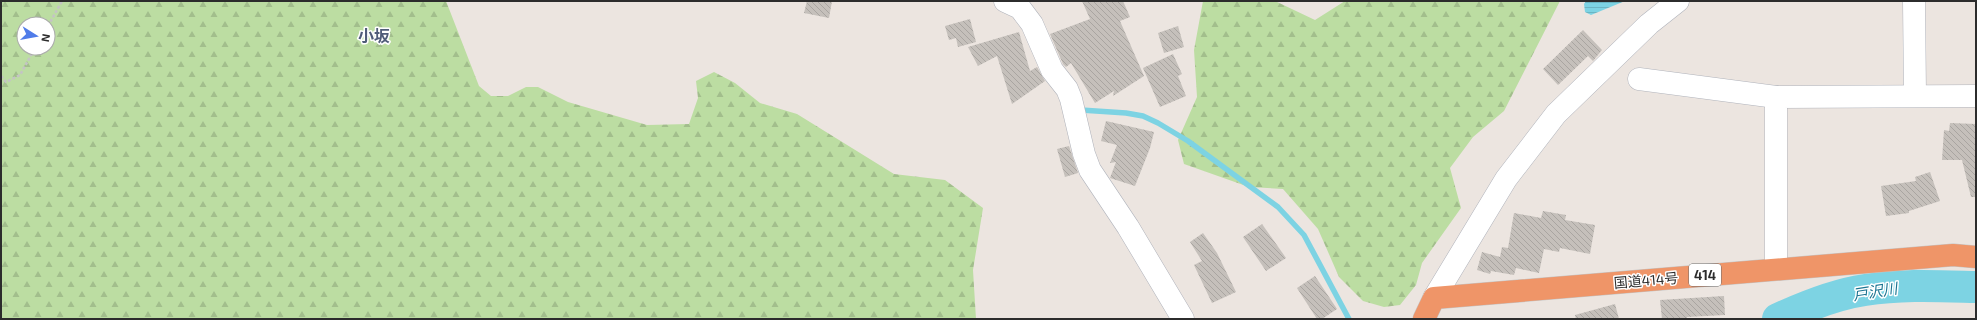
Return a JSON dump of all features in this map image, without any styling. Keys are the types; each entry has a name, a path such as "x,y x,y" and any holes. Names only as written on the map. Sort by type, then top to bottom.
{"highway":[{"name":"国道414号","path":"1434,298 1953,255 1976,257"},
{"path":"1424,319 1434,298"}],"street":[{"path":"1005,1 1020,8 1032,24 1052,70 1071,99 1084,154 1090,170 1132,233 1183,319"},
{"path":"1434,298 1506,179 1556,114 1648,24 1678,1"},
{"path":"1914,1 1915,95"},
{"path":"1639,79 1776,97 1915,95 1976,96"},
{"path":"1776,97 1776,269"}],"path":[{"path":"54,16 62,1"},
{"path":"1,76 6,82 20,75 31,56"}],"green space":[{"path":"1,1 446,1 479,86 491,96 508,96 526,87 538,87 568,102 647,125 689,124 698,98 696,81 714,72 735,83 760,103 797,114 894,174 945,180 983,208 973,270 976,319 1,319"},
{"path":"1203,1 1275,1 1315,20 1345,1 1560,1 1504,111 1473,137 1450,168 1461,208 1422,263 1416,285 1400,305 1384,307 1363,301 1339,277 1318,229 1283,189 1249,187 1184,164 1178,140 1197,97 1194,50"}],"water":[{"path":"1586,1 1625,1 1591,15 1585,12 1584,4"}],"building":[{"path":"807,1 832,1 829,18 804,13"},
{"path":"1082,1 1123,1 1130,17 1120,21 1144,76 1113,96 1114,91 1095,103 1071,63 1066,67 1063,64 1050,34 1090,19"},
{"path":"970,19 976,42 958,47 956,38 949,40 945,26"},
{"path":"1178,26 1184,47 1164,53 1158,33"},
{"path":"1583,30 1602,50 1593,61 1588,56 1558,85 1543,69"},
{"path":"1019,32 1030,71 1037,67 1045,81 1012,104 997,56 978,66 968,47"},
{"path":"1173,54 1182,74 1178,76 1186,96 1160,107 1143,68"},
{"path":"1106,121 1154,132 1150,148 1135,186 1110,178 1116,162 1110,163 1117,145 1101,141"},
{"path":"1950,123 1976,124 1976,197 1971,197 1962,160 1942,160 1944,130 1949,131"},
{"path":"1069,146 1078,173 1065,177 1057,149"},
{"path":"1930,172 1940,201 1909,211 1909,213 1886,216 1881,186 1916,181 1915,177"},
{"path":"1543,211 1566,215 1565,220 1595,225 1590,254 1560,248 1559,252 1544,249 1539,273 1516,268 1514,275 1491,271 1490,274 1477,270 1482,252 1500,257 1502,247 1508,248 1514,213 1541,218"},
{"path":"1262,224 1286,258 1266,271 1243,237"},
{"path":"1203,233 1217,253 1236,292 1212,303 1194,265 1202,261 1190,242"},
{"path":"1315,276 1337,309 1322,319 1317,319 1297,288"},
{"path":"1724,296 1725,315 1687,317 1687,319 1662,319 1660,300"},
{"path":"1615,304 1619,319 1576,319 1575,315"}],"waterway":[{"path":"1081,110 1126,113 1143,116 1158,123 1188,141 1278,207 1304,235 1349,319"},
{"name":"戸沢川","path":"1778,319 1821,302 1865,290 1907,286 1976,287"}],"district":[{"name":"小坂","path":"374,35"}]}
